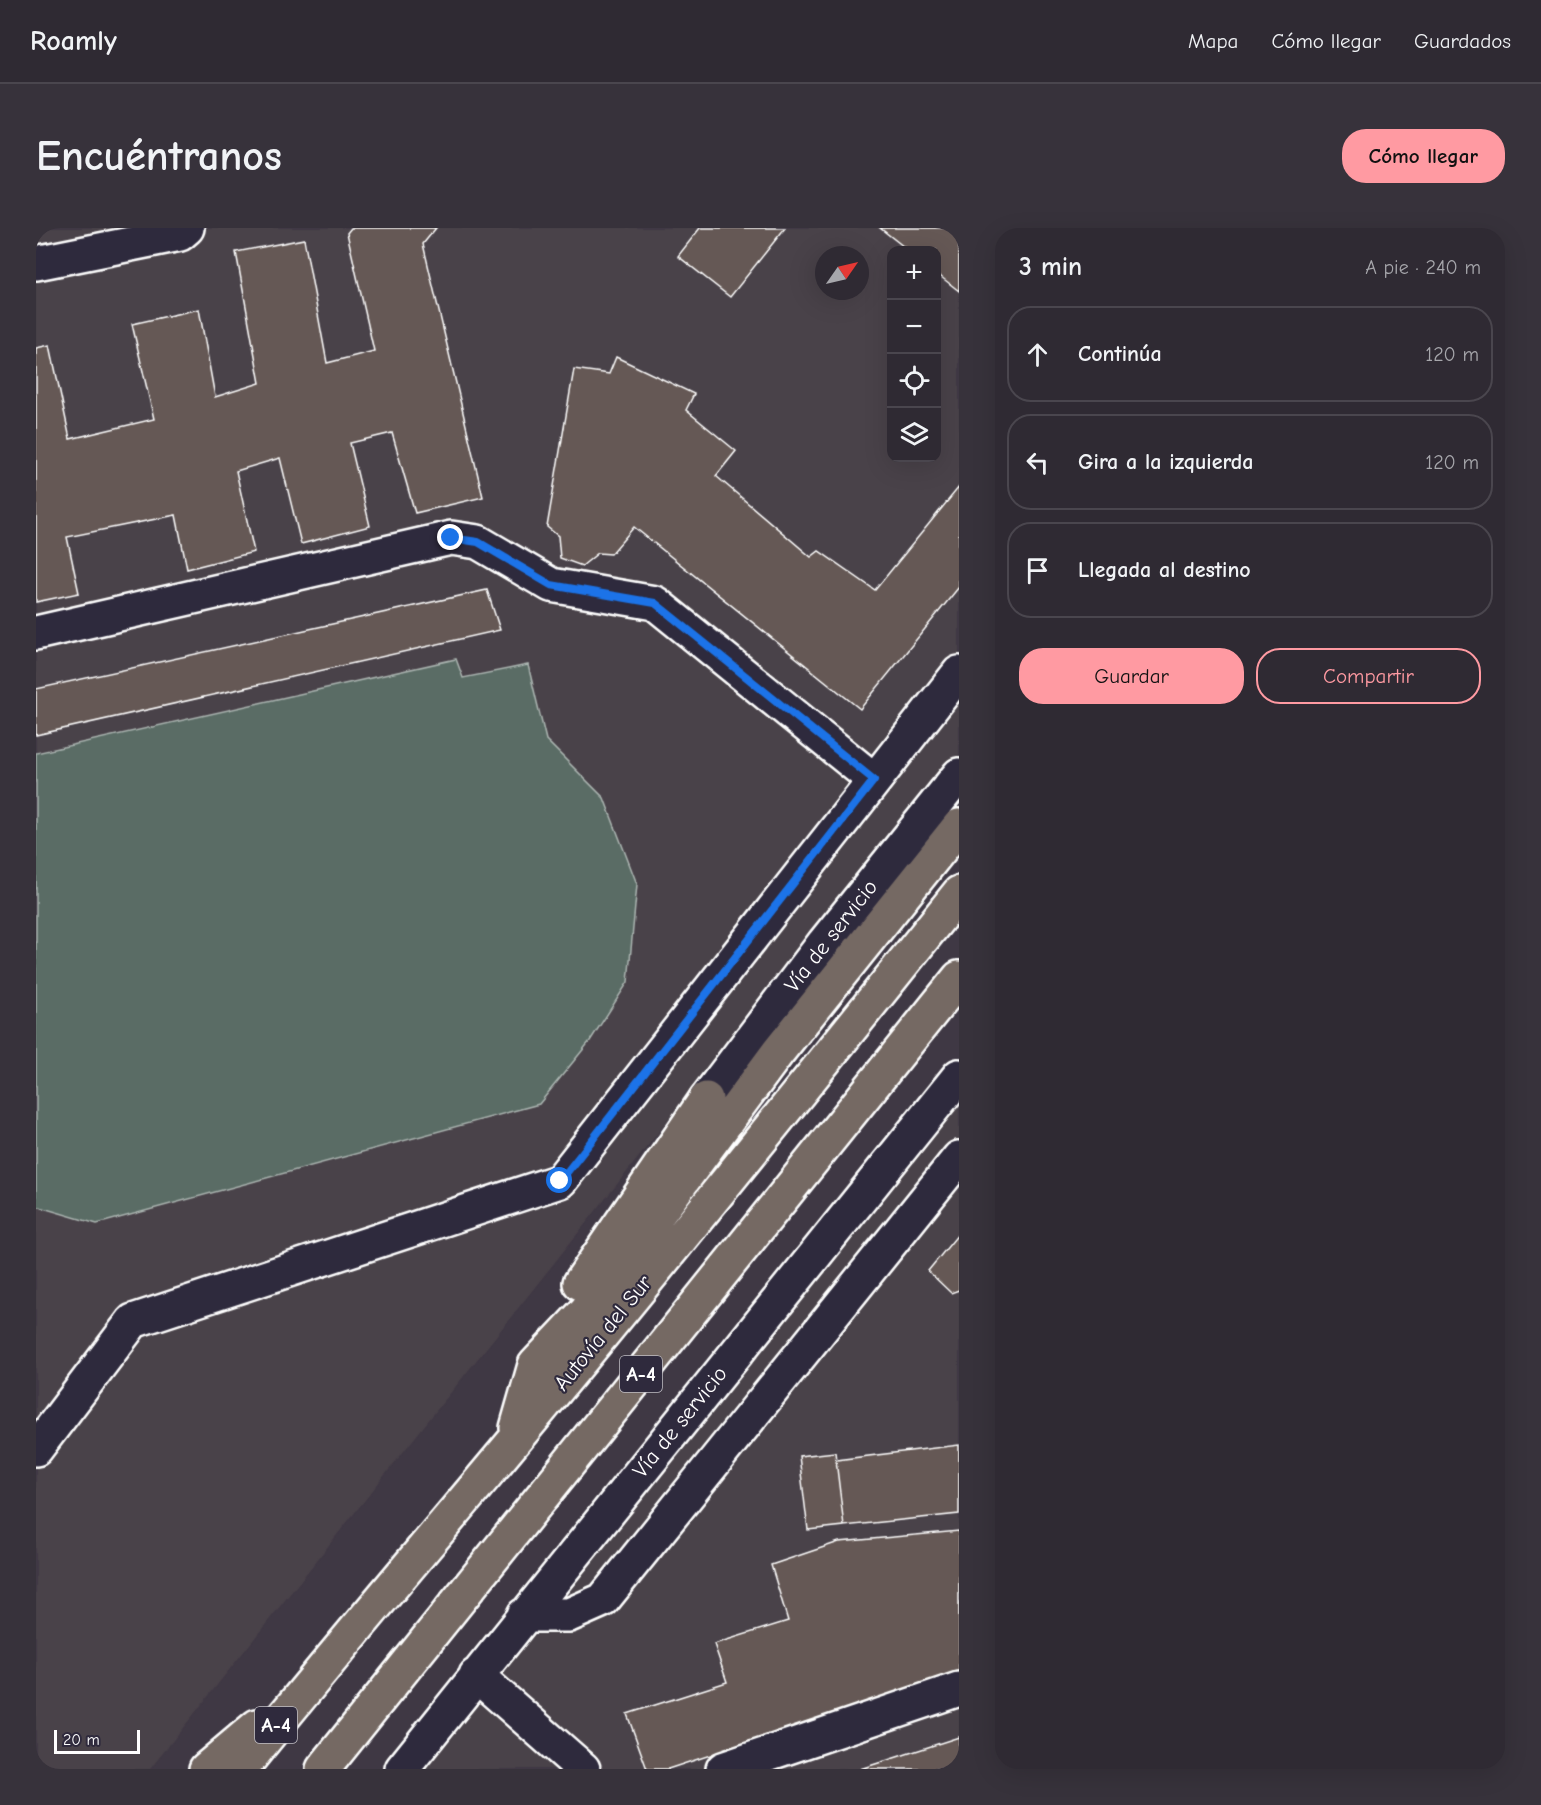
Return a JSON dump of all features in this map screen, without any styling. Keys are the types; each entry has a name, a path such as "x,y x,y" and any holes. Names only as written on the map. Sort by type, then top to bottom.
{"highway":[{"path":"535,1365 586,1311 778,1052 959,826"},
{"name":"Autovía del Sur","path":"241,1769 736,1172 959,893"},
{"name":"A-4","path":"323,1769 959,978"},
{"path":"514,1441 535,1365 568,1301 706,1099"},
{"path":"206,1769 312,1681"}],"street":[{"path":"36,263 180,234 188,228"},
{"path":"36,633 451,538 478,542 551,585 655,603 874,780"},
{"path":"36,1449 133,1321 560,1181 959,673"},
{"name":"Vía de servicio","path":"706,1099 825,943 959,775"},
{"name":"Vía de servicio","path":"402,1769 959,1076"},
{"path":"524,1615 569,1615 603,1600 959,1158"},
{"path":"476,1675 583,1769"},
{"path":"723,1769 959,1689"}],"shaded area":[{"path":"36,228 959,228 959,756 150,1769 36,1769"},
{"path":"959,1076 959,1769 400,1769"}],"green space":[{"path":"456,659 463,678 528,665 546,740 604,798 637,884 628,982 590,1041 539,1104 97,1224 36,1206 36,753"}],"building":[{"path":"351,228 436,228 423,244 483,497 415,513 392,433 350,443 370,526 301,544 280,458 236,471 254,552 187,569 176,515 67,537 79,593 36,602 36,348 50,345 70,439 154,419 132,324 199,309 215,397 260,383 236,252 304,239 327,363 374,351 347,233"},
{"path":"700,228 785,228 730,297 678,256"},
{"path":"880,228 959,228 959,291 941,277 941,246 903,246"},
{"path":"616,357 694,394 686,410 736,451 716,476 811,557 819,551 875,590 959,487 959,587 860,709 634,527 611,554 598,553 582,566 560,558 558,536 547,527 574,369 609,374"},
{"path":"487,590 500,630 36,735 36,689"},
{"path":"959,1233 959,1290 951,1293 928,1271"},
{"path":"959,1445 959,1514 844,1526 836,1460"},
{"path":"835,1452 844,1526 808,1530 799,1456"},
{"path":"959,1531 959,1673 668,1769 647,1769 627,1714 727,1682 714,1644 788,1621 771,1565 839,1542"},
{"path":"959,1737 959,1769 860,1769"}],"route":[{"path":"451,538 478,542 551,585 655,603 874,780 560,1181"}]}
